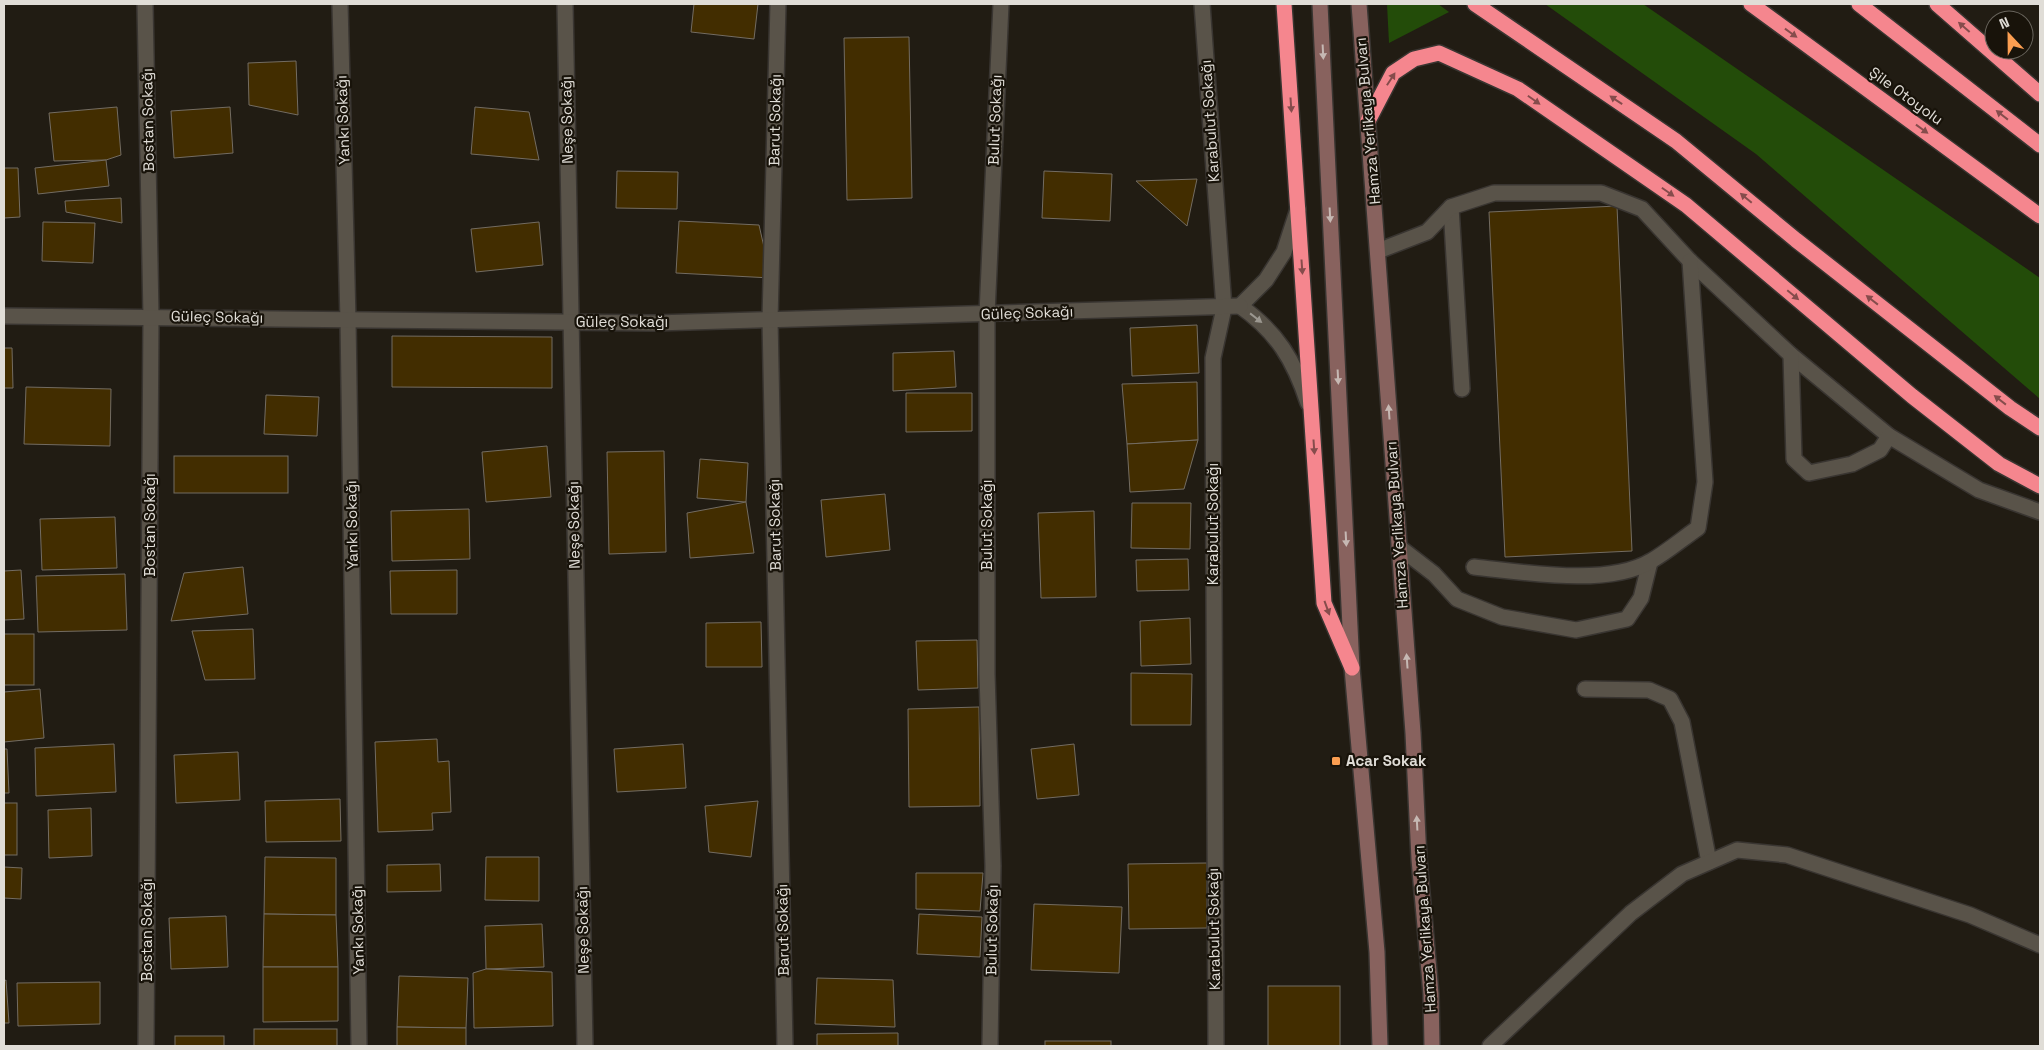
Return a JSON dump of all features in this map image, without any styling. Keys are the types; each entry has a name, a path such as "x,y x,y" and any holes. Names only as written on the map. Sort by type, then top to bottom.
{"highway":[{"path":"1284,4 1324,602 1352,668"},
{"path":"1475,4 1676,141 1796,240 2010,408 2040,428"},
{"name":"Şile Otoyolu","path":"1751,4 2040,216"},
{"path":"1859,4 2040,145"},
{"path":"1937,4 2040,94"},
{"path":"1368,122 1393,73 1414,60 1439,53 1518,89 1686,205 1912,396 2000,464 2040,486"}],"main road":[{"path":"1320,4 1352,668 1377,952 1380,1046"},
{"name":"Hamza Yerlikaya Bulvarı","path":"1359,4 1413,733 1419,859 1431,994 1432,1046"}],"street":[{"name":"Bostan Sokağı","path":"145,4 151,316 146,1046"},
{"name":"Yankı Sokağı","path":"340,4 348,320 359,1046"},
{"name":"Neşe Sokağı","path":"565,4 585,1046"},
{"name":"Barut Sokağı","path":"778,4 770,320 785,1046"},
{"name":"Bulut Sokağı","path":"990,1046 994,866 987,674 986,314 1001,4"},
{"name":"Karabulut Sokağı","path":"1202,4 1224,308 1213,358 1216,1046"},
{"path":"1378,251 1427,232 1451,207 1494,193 1601,193 1642,209 1690,261 1791,355 1889,436 1979,490 2040,512"},
{"path":"1451,207 1462,389"},
{"path":"1298,208 1284,252 1266,280 1240,306 1260,320 1279,341 1299,376 1312,414"},
{"path":"1474,568 1546,575 1614,574 1650,562 1698,528 1705,482 1690,261"},
{"name":"Güleç Sokağı","path":"4,316 151,316 570,322 770,320 1224,308 1240,306"},
{"path":"1791,355 1794,459 1809,473 1852,464 1880,450 1889,436"},
{"path":"1399,547 1434,574 1457,599 1502,617 1576,630 1627,619 1641,598 1650,562"},
{"path":"1585,689 1649,690 1670,699 1682,722 1710,862"},
{"path":"1490,1046 1630,913 1682,874 1737,850 1787,855 1970,915 2040,945"}],"green space":[{"path":"1387,4 1438,4 1449,12 1389,43"},
{"path":"1545,4 1643,4 2040,278 2040,399 1756,154"}],"building":[{"path":"694,4 758,4 754,39 691,32"},
{"path":"909,37 912,198 847,200 844,38"},
{"path":"296,61 298,115 249,105 248,63"},
{"path":"117,107 121,155 106,160 54,161 49,113"},
{"path":"230,107 233,153 174,158 171,111"},
{"path":"475,107 529,112 539,160 471,154"},
{"path":"106,160 109,186 38,194 35,168"},
{"path":"4,168 18,168 20,217 4,218"},
{"path":"617,171 678,172 677,209 616,208"},
{"path":"1044,171 1112,174 1110,221 1042,218"},
{"path":"1197,179 1187,226 1136,181"},
{"path":"121,198 122,223 66,212 65,201"},
{"path":"1617,206 1632,551 1505,557 1489,212"},
{"path":"679,221 759,225 771,278 676,273"},
{"path":"43,222 95,223 93,263 42,261"},
{"path":"539,222 543,265 476,272 471,229"},
{"path":"1197,325 1199,373 1132,376 1130,328"},
{"path":"392,336 552,337 552,388 392,387"},
{"path":"4,348 12,348 13,388 4,388"},
{"path":"954,351 956,387 893,391 893,353"},
{"path":"1197,382 1198,440 1127,444 1122,384"},
{"path":"26,387 111,389 110,446 24,444"},
{"path":"906,393 972,393 972,431 906,432"},
{"path":"266,395 319,397 317,436 264,434"},
{"path":"1198,440 1184,489 1130,492 1127,444"},
{"path":"547,446 551,497 486,502 482,452"},
{"path":"664,451 666,552 609,554 607,452"},
{"path":"174,456 288,456 288,493 174,493"},
{"path":"700,459 748,463 746,502 697,498"},
{"path":"885,494 890,550 826,557 821,500"},
{"path":"746,502 754,553 690,558 687,513"},
{"path":"1132,503 1191,503 1190,549 1131,548"},
{"path":"469,509 470,559 392,561 391,511"},
{"path":"1094,511 1096,597 1041,598 1038,513"},
{"path":"115,517 117,568 42,570 40,519"},
{"path":"1188,559 1189,590 1137,591 1136,560"},
{"path":"243,567 248,614 171,621 184,573"},
{"path":"21,570 24,619 4,620 4,571"},
{"path":"457,570 457,614 391,614 390,571"},
{"path":"125,574 127,630 38,632 36,576"},
{"path":"1190,618 1191,664 1141,666 1140,621"},
{"path":"761,622 762,667 706,667 706,623"},
{"path":"253,629 255,679 205,680 192,631"},
{"path":"4,634 34,634 34,685 4,685"},
{"path":"977,640 978,688 918,690 916,641"},
{"path":"1131,673 1192,674 1191,725 1131,725"},
{"path":"40,689 44,738 4,742 4,692"},
{"path":"979,707 980,806 909,807 908,709"},
{"path":"437,739 438,762 449,761 451,812 432,813 433,830 378,832 375,742"},
{"path":"114,744 116,792 36,796 35,748"},
{"path":"683,744 686,788 617,792 614,749"},
{"path":"1074,744 1079,795 1037,799 1031,749"},
{"path":"4,749 7,749 9,793 4,793"},
{"path":"238,752 240,800 176,803 174,755"},
{"path":"340,799 341,841 266,842 265,801"},
{"path":"758,801 751,857 709,852 705,806"},
{"path":"4,803 17,803 17,855 4,855"},
{"path":"91,808 92,856 49,858 48,810"},
{"path":"265,857 336,858 336,915 264,914"},
{"path":"486,857 539,857 539,901 485,900"},
{"path":"1207,863 1207,928 1129,929 1128,864"},
{"path":"440,864 441,891 387,892 387,865"},
{"path":"4,867 22,868 21,899 4,898"},
{"path":"916,873 983,873 980,911 916,909"},
{"path":"1034,904 1122,907 1119,973 1031,970"},
{"path":"264,914 336,915 338,967 263,967"},
{"path":"919,914 982,917 980,957 917,954"},
{"path":"226,916 228,967 171,969 169,918"},
{"path":"542,924 544,967 486,969 485,926"},
{"path":"263,967 338,967 338,1021 263,1022"},
{"path":"486,969 552,972 553,1026 474,1028 473,973"},
{"path":"399,976 468,978 466,1028 397,1027"},
{"path":"817,978 893,980 895,1027 815,1024"},
{"path":"6,980 9,1023 4,1023 4,981"},
{"path":"100,982 100,1024 18,1026 17,983"},
{"path":"1268,986 1340,986 1340,1046 1268,1046"},
{"path":"397,1027 466,1028 466,1046 397,1046"},
{"path":"254,1029 337,1029 337,1046 254,1046"},
{"path":"898,1033 898,1046 817,1046 817,1034"},
{"path":"175,1036 224,1036 224,1046 175,1046"},
{"path":"1045,1041 1111,1041 1111,1046 1045,1046"}],"place":[{"name":"Acar Sokak","path":"1336,761"}]}
